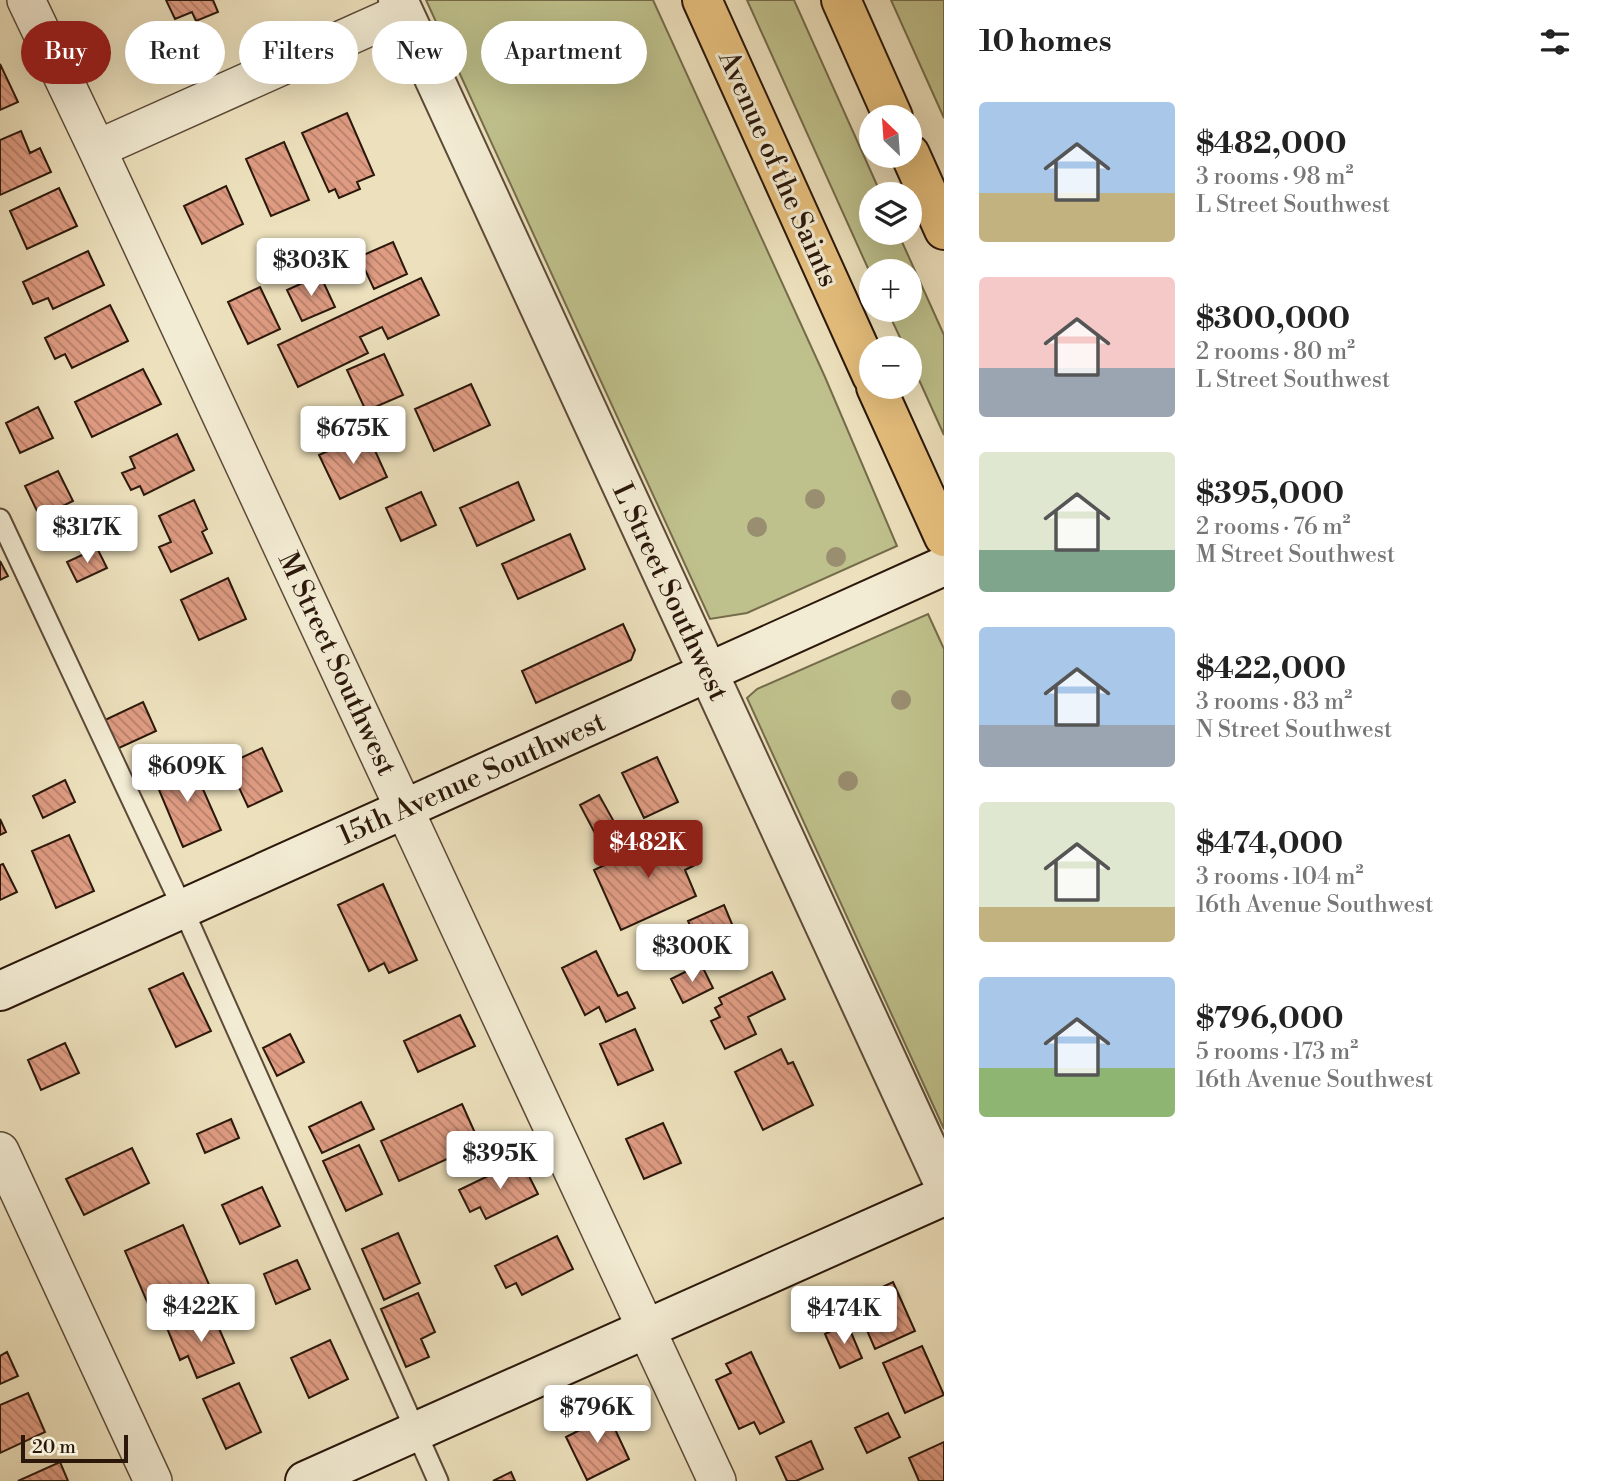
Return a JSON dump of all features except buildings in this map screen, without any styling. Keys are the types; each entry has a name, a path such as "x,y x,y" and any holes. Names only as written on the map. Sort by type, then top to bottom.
{"highway":[{"name":"Avenue of the Saints","path":"702,0 859,347"},
{"path":"841,0 888,105"},
{"path":"916,168 944,230"},
{"path":"881,399 944,537"}],"main road":[{"name":"L Street Southwest","path":"400,6 944,1184"},
{"name":"15th Avenue Southwest","path":"0,991 944,566"},
{"path":"305,1481 944,1196"}],"street":[{"name":"M Street Southwest","path":"26,0 717,1481"},
{"path":"97,149 400,6"},
{"path":"0,1151 153,1481"}],"lane":[{"path":"0,519 183,909 438,1481"}],"green space":[{"path":"426,0 653,0 825,377 897,546 747,613 710,619 465,84 467,84 467,21 436,21"},
{"path":"747,0 794,0 859,145 859,168 869,168 876,182 859,182 859,245 903,245 910,259 864,259"},
{"path":"891,0 944,0 944,118"},
{"path":"922,286 944,335 944,435 922,386 922,336 899,336 893,322 922,322"},
{"path":"928,614 944,649 944,1129 747,698 757,689"}]}
